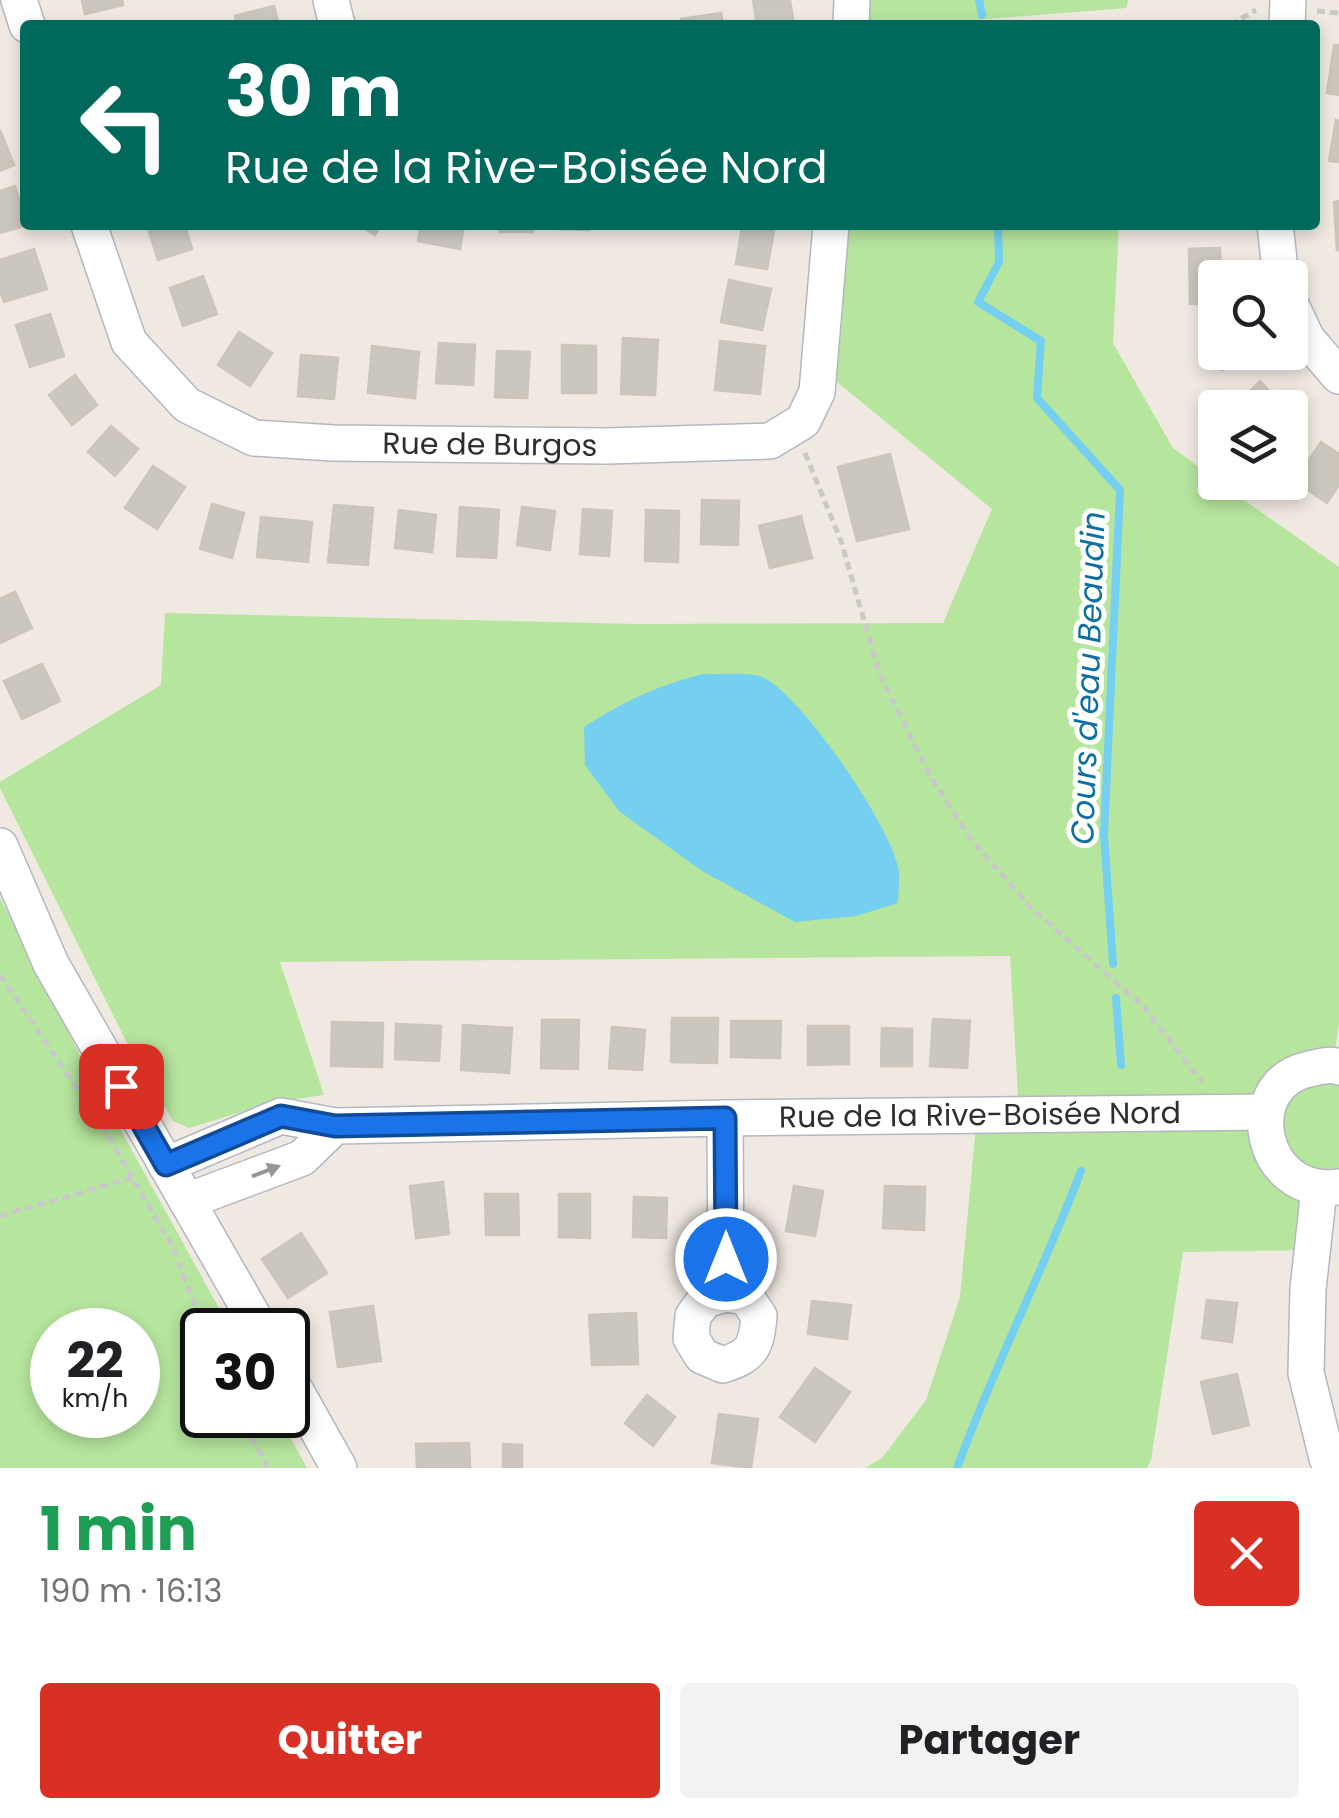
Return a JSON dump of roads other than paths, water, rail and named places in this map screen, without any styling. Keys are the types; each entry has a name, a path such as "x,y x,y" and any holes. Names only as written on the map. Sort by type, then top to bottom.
{"street":[{"name":"Rue de Burgos","path":"91,230 129,342 187,405 254,438 333,443 607,446 770,441 795,427 810,410 817,392 832,230"},
{"path":"1276,230 1279,260"},
{"path":"1308,339 1339,376"},
{"path":"0,846 52,964 248,1308"},
{"path":"1334,1468 1327,1458 1306,1373 1308,1289 1329,1189 1280,1169 1266,1140 1266,1112 1278,1087 1298,1072 1332,1064 1339,1067"},
{"name":"Rue de la Rive-Boisée Nord","path":"166,1165 281,1116 335,1126 1266,1112"},
{"path":"725,1118 726,1294"},
{"path":"187,1200 302,1158 335,1126"},
{"path":"310,1416 340,1468"}],"water":[{"path":"703,674 764,678 800,710 844,766 881,826 899,872 898,903 856,916 795,922 702,871 619,811 585,765 584,727 641,695"}],"waterway":[{"name":"Cours d'eau Beaudin","path":"979,0 982,15"},
{"name":"Cours d'eau Beaudin","path":"998,230 999,262 978,302 1041,341 1037,398 1120,490 1104,835 1113,964"},
{"name":"Cours d'eau Beaudin","path":"1116,998 1121,1065"},
{"name":"Cours d'eau Beaudin","path":"957,1468 1081,1171"}]}
